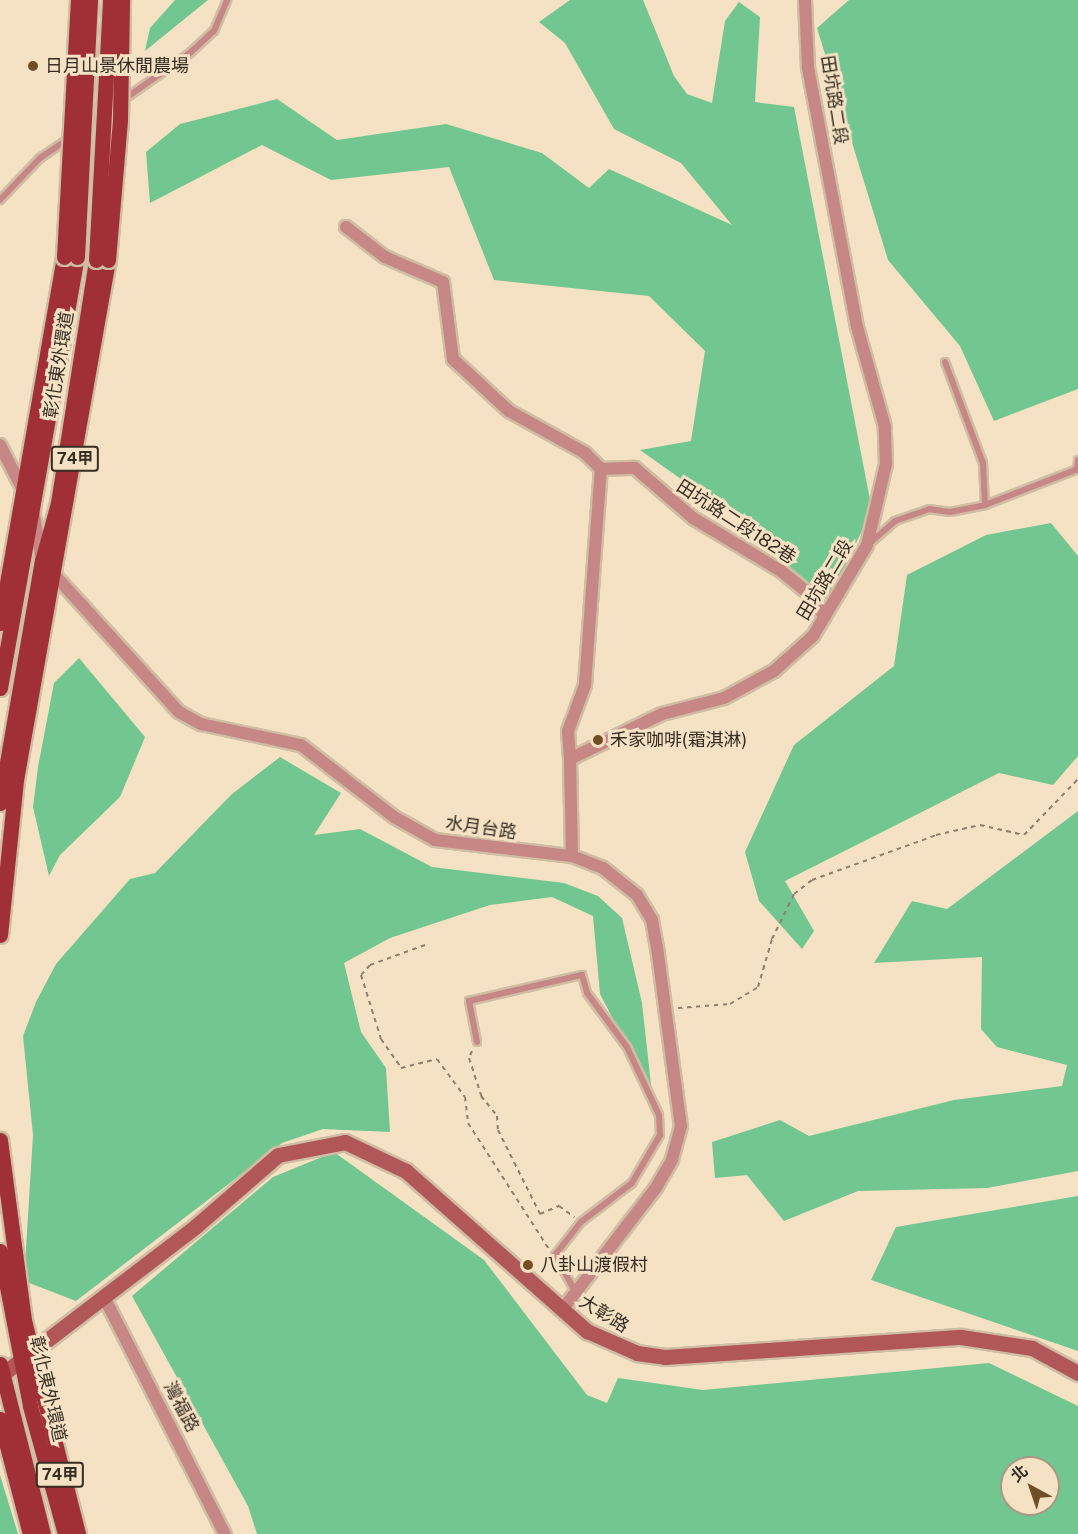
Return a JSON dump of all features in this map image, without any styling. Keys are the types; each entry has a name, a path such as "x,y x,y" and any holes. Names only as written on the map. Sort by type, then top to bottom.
{"main road":[{"name":"74甲","path":"0,623 71,257 78,0"},
{"name":"彰化東外環道","path":"0,688 34,513 71,257 90,0"},
{"name":"彰化東外環道","path":"0,803 33,656 102,260 110,0"},
{"name":"74甲","path":"102,260 119,131 122,0"},
{"name":"74甲","path":"0,935 11,814 33,656"},
{"name":"74甲","path":"0,1140 3,1184 26,1356"},
{"name":"大彰路","path":"1,1371 26,1356 104,1297 278,1155 345,1142 406,1171 562,1311 614,1346 665,1357 961,1337 1032,1348 1078,1373"},
{"name":"彰化東外環道","path":"0,1251 26,1356 65,1534"},
{"name":"74甲","path":"1,1371 5,1424 30,1534"},
{"name":"74甲","path":"39,1418 78,1534"},
{"name":"74甲","path":"5,1424 43,1534"}],"street":[{"name":"田坑路二段","path":"570,759 662,714 724,698 774,671 825,617 867,545 886,464 885,428 857,327 810,78 805,0"},
{"path":"346,227 385,257 443,282 453,358 464,374 509,411 585,453 601,469 585,685 568,731 572,856"},
{"path":"0,445 34,513 47,567"},
{"name":"田坑路二段182巷","path":"601,469 635,468 693,518 781,571 808,593 825,617"},
{"name":"水月台路","path":"47,567 179,712 201,724 302,745 394,817 435,840 572,856 603,868 642,904 652,920 681,1126 672,1160 562,1311"},
{"name":"灣福路","path":"104,1297 225,1534"}],"lane":[{"path":"0,200 40,158 190,53 214,32 227,0"},
{"path":"945,362 983,463 985,505"},
{"path":"867,545 895,521 929,509 950,512 985,505 1077,469 1078,460"},
{"path":"477,1042 469,1001 582,975 587,993 627,1047 659,1115 660,1135 632,1184 581,1222 555,1255 576,1293"}],"path":[{"path":"666,1008 730,1004 758,987 772,939 794,894 812,880 947,832 980,825 1024,834 1078,779"},
{"path":"424,945 370,965 361,975 381,1039 401,1068 437,1059 465,1097 468,1123 555,1255"},
{"path":"477,1042 469,1058 481,1096 497,1116 498,1130 540,1214 559,1206 581,1222"}],"green space":[{"path":"175,0 208,0 145,51 150,28"},
{"path":"570,0 643,0 674,76 687,94 712,103 725,21 739,2 760,17 755,102 794,107 872,510 828,601 736,518 640,450 691,441 705,351 649,296 494,280 449,167 331,180 262,145 150,203 146,152 180,124 277,99 337,140 446,124 542,153 589,188 609,169 732,225 681,163 614,129 565,43 539,22"},
{"path":"849,0 1078,0 1078,389 994,421 960,346 888,260 817,28"},
{"path":"1051,523 1078,556 1078,756 1053,785 999,773 785,881 814,931 802,949 759,901 745,852 794,745 894,666 907,575 986,535"},
{"path":"79,658 145,737 120,797 60,855 49,876 33,807 38,767 54,683"},
{"path":"280,757 341,793 314,835 360,829 432,867 564,883 598,896 622,918 642,1003 652,1094 600,994 593,916 552,897 490,905 390,938 344,963 361,1032 386,1068 390,1132 323,1129 282,1143 76,1301 24,1281 33,1135 23,1036 36,1002 56,964 130,879 155,873 232,794"},
{"path":"1078,811 1078,1171 987,1188 858,1191 784,1221 747,1175 715,1178 712,1142 780,1120 809,1136 954,1100 1062,1086 1067,1065 997,1047 981,1029 982,957 874,963 912,901 947,909"},
{"path":"334,1152 484,1260 587,1395 607,1403 618,1378 703,1390 989,1363 1078,1406 1078,1534 257,1534 248,1506 132,1296 273,1177"},
{"path":"1078,1196 1078,1351 871,1280 896,1227"},
{"path":"0,1475 18,1534 0,1534"}],"place":[{"name":"日月山景休閒農場","path":"33,66"},
{"name":"禾家咖啡(霜淇淋)","path":"598,740"},
{"name":"八卦山渡假村","path":"528,1265"}]}
